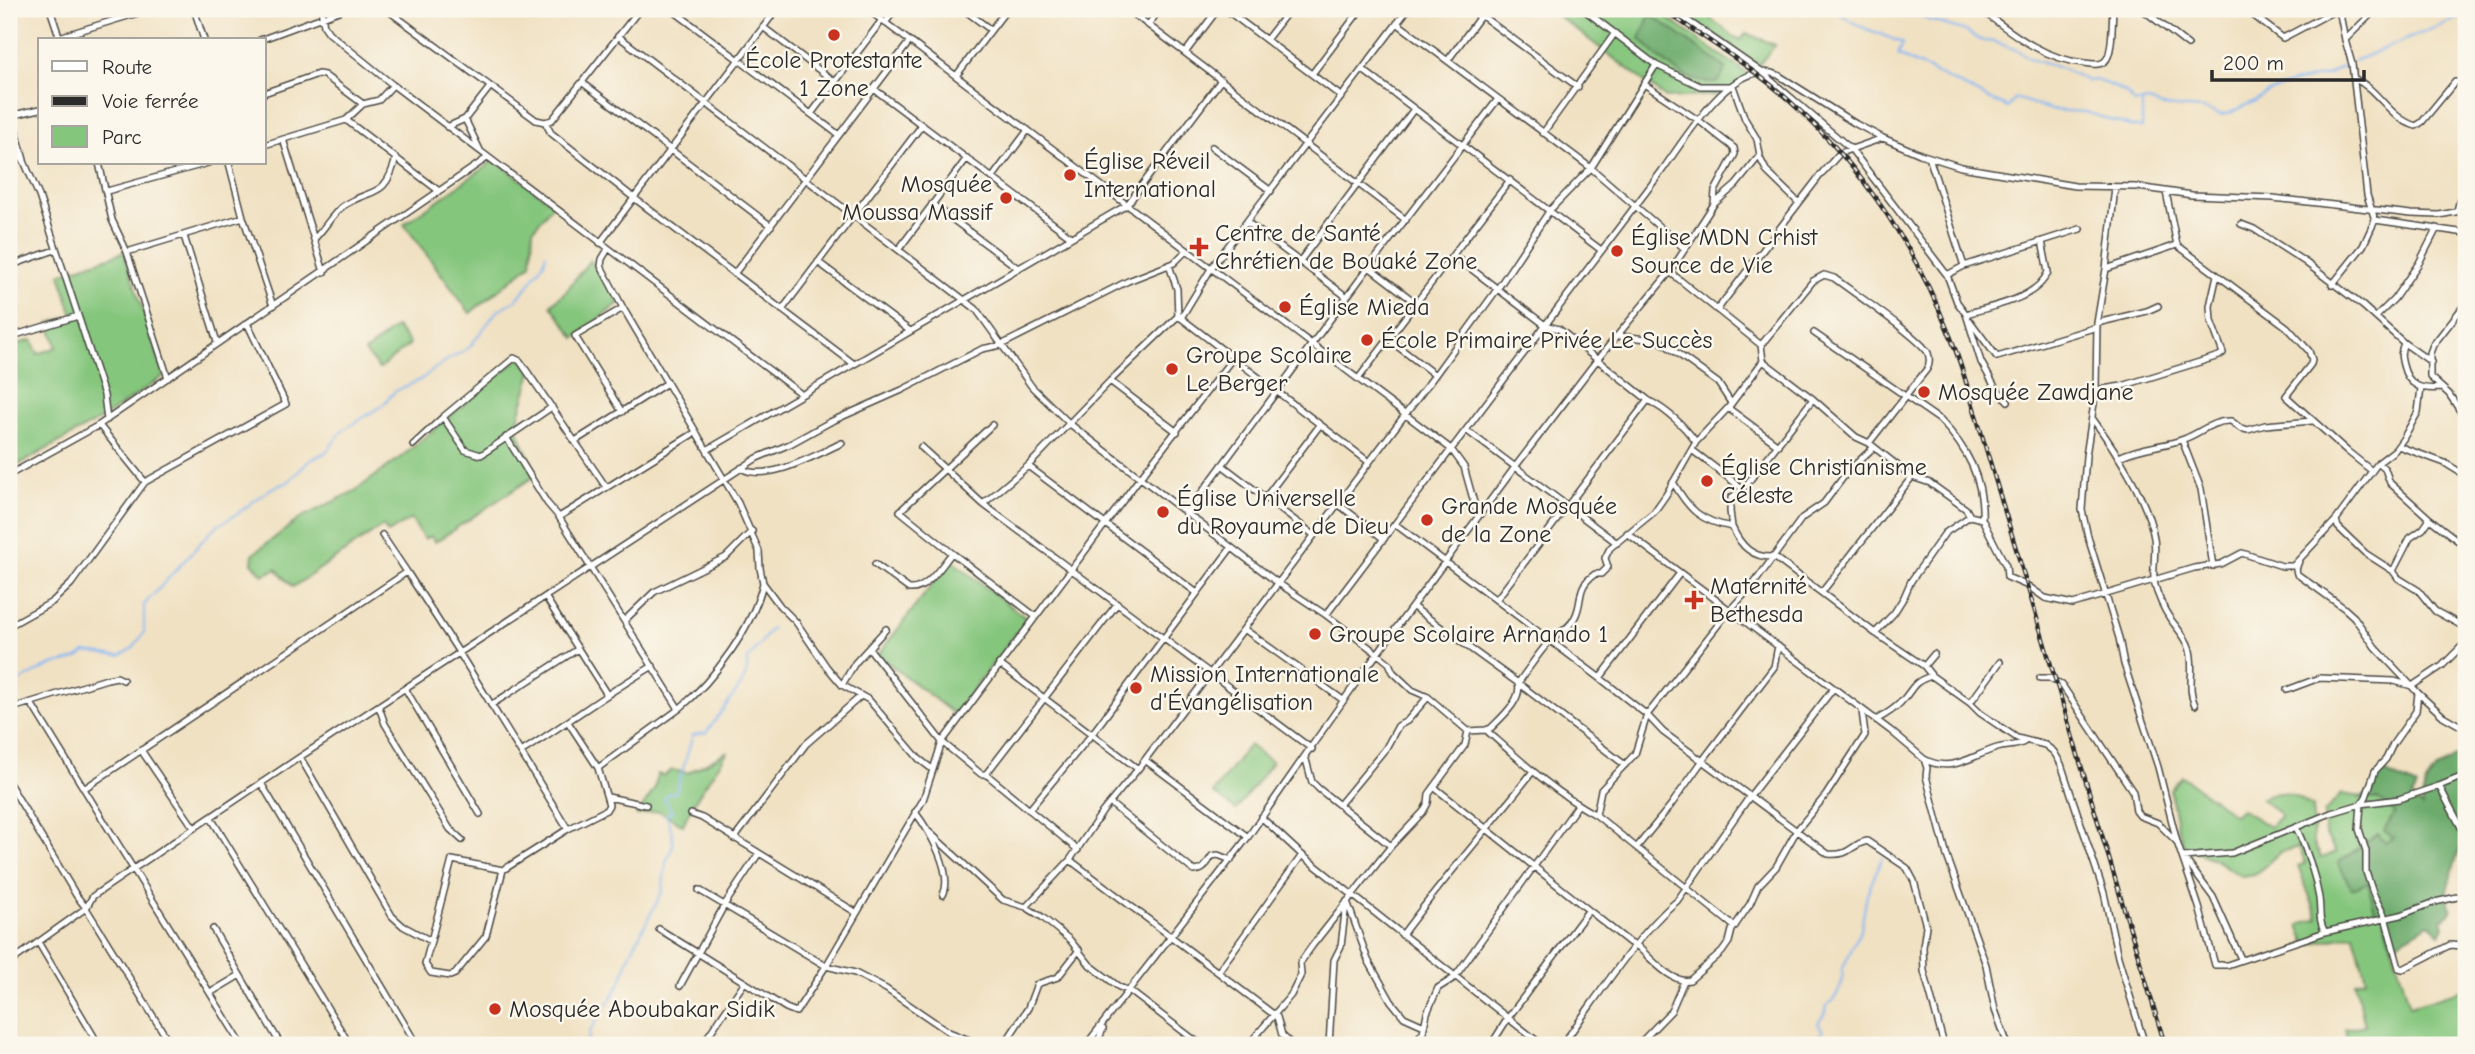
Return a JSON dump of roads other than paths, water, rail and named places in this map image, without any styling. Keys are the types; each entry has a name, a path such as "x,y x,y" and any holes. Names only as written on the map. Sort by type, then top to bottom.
{"street":[{"path":"50,9 60,38"},
{"path":"63,38 135,11 151,9"},
{"path":"194,9 203,38"},
{"path":"264,38 322,12 344,9"},
{"path":"386,9 536,120 545,122 552,120 640,9"},
{"path":"671,9 839,135"},
{"path":"867,9 1451,449 1464,467 1478,517"},
{"path":"811,114 896,9"},
{"path":"963,9 991,30"},
{"path":"956,76 1007,9"},
{"path":"1127,9 1406,220"},
{"path":"1148,25 1160,9"},
{"path":"1185,52 1218,9"},
{"path":"1225,9 1342,97"},
{"path":"1266,40 1290,9"},
{"path":"1312,74 1361,9"},
{"path":"983,504 1028,466 1172,320 1179,318 1212,267 1408,9"},
{"path":"1583,9 1656,65 1700,86 1733,86"},
{"path":"1671,9 1760,71 1851,149 1947,275 1957,302 1997,357 2147,312 2158,306"},
{"path":"1980,9 2043,52 2070,61 2097,64 2105,61 2109,55 2113,9"},
{"path":"2142,9 2188,45"},
{"path":"2245,9 2283,37 2339,9 2352,61 2371,210 2375,219 2363,246 2332,285"},
{"path":"2345,40 2376,9"},
{"path":"600,243 763,27 773,10"},
{"path":"322,12 324,26 329,33 393,85 801,394"},
{"path":"1448,60 1482,16 1578,87"},
{"path":"1398,23 1591,168 1684,248"},
{"path":"763,27 835,82"},
{"path":"1543,132 1615,33"},
{"path":"618,36 982,314 1032,387 1070,424 1231,548 1378,654 1412,690 1428,697 1468,731 1486,730 1499,719 1517,698 1520,689 1518,683"},
{"path":"734,274 910,41"},
{"path":"1026,906 1078,850 1094,823 1139,769 1435,375 1550,210 1591,168 1656,65"},
{"path":"1363,70 1601,250"},
{"path":"1326,615 1709,104 1754,72 1767,70 1778,75 1883,138 1961,167 2075,186 2138,187 2192,195 2273,198 2424,215 2466,210"},
{"path":"266,92 318,74 324,75 363,104"},
{"path":"2355,79 2370,86 2392,112 2416,126 2455,82 2466,87"},
{"path":"706,450 1127,205 1221,80"},
{"path":"583,83 771,226"},
{"path":"266,144 346,120 363,104 379,100 393,85"},
{"path":"1644,85 1698,120 1736,151 1715,191 1714,204"},
{"path":"1086,1045 1231,860 1312,749 1343,700 1478,517 1597,360 1670,272 1714,204 1736,185 1759,156 1761,152 1757,139 1745,119 1733,86"},
{"path":"447,127 465,118 490,87"},
{"path":"874,89 1071,237"},
{"path":"1186,514 1369,267 1498,99"},
{"path":"38,109 11,116 104,395 107,420"},
{"path":"1300,261 1414,109"},
{"path":"465,118 484,156"},
{"path":"346,120 439,191"},
{"path":"545,122 551,132 634,198 854,364"},
{"path":"782,310 922,125"},
{"path":"992,178 1028,130"},
{"path":"1717,310 1840,153 1883,138"},
{"path":"283,139 324,272"},
{"path":"1212,147 1270,191"},
{"path":"9,148 24,161"},
{"path":"9,475 107,420 217,342 324,272 484,156"},
{"path":"1759,156 1767,172 1799,203"},
{"path":"1929,157 1964,265"},
{"path":"314,239 345,205 379,190 389,180 396,158"},
{"path":"899,249 967,158"},
{"path":"99,164 112,220 127,252 168,378"},
{"path":"107,191 198,164"},
{"path":"229,164 243,217 273,306"},
{"path":"2457,211 2466,174"},
{"path":"1358,379 1510,180"},
{"path":"2115,187 2097,325 2096,390 2086,456 2082,510 2124,664 2158,767 2176,842 2199,907 2213,962 2220,965 2325,932 2401,915 2435,902 2466,895"},
{"path":"2166,192 2178,245 2287,327 2309,351 2311,364 2286,396 2372,471"},
{"path":"932,204 1018,268"},
{"path":"127,252 243,217"},
{"path":"2375,219 2466,233"},
{"path":"1247,222 1347,297"},
{"path":"2241,224 2285,248 2431,362"},
{"path":"2376,317 2394,299 2419,263 2437,228"},
{"path":"1947,275 1964,265 2080,229"},
{"path":"184,236 217,342"},
{"path":"1967,317 2036,289 2048,272 2042,241"},
{"path":"2106,269 2178,245"},
{"path":"9,266 55,250"},
{"path":"598,768 679,709 720,668 759,603 763,583 759,551 752,531 601,266 608,250"},
{"path":"9,963 86,908 93,896 741,468 982,349 1001,345 1128,281 1169,265 1187,250"},
{"path":"1453,255 1545,325 1559,329 1677,420 1696,442"},
{"path":"818,262 910,331"},
{"path":"1169,265 1177,289 1179,318 1369,462"},
{"path":"1369,267 1416,303"},
{"path":"1518,683 1549,641 1560,636 1575,618 1580,591 1587,580 1595,574 1601,574 1608,567 1605,558 1610,548 1654,512 1696,442 1730,406 1763,361 1761,345 1670,272"},
{"path":"1596,816 1601,790 1635,754 1647,715 1753,585 1802,518 1824,503 1872,445 1930,364 1928,353 1916,340 1828,275 1813,281 1761,345"},
{"path":"2096,390 2122,386 2223,353 2211,321 2210,306 2217,275"},
{"path":"2466,303 2433,345 2430,377 2442,388 2466,420"},
{"path":"622,412 575,336 623,308"},
{"path":"9,337 78,316"},
{"path":"1967,317 1981,362 1995,387 2008,401"},
{"path":"9,626 52,602 71,584 145,482 286,404 247,323"},
{"path":"1814,332 1940,420 1962,445 1975,471 1983,500 1982,519"},
{"path":"1617,336 1659,340 1718,383 1730,406 1778,445"},
{"path":"1388,339 1435,375"},
{"path":"2404,343 2401,355 2404,373 2409,379 2421,388 2442,388"},
{"path":"413,444 514,358 520,361 606,487"},
{"path":"659,929 744,983 796,1012 858,913 923,800 942,742 1070,569 1232,359"},
{"path":"1763,361 1813,399 1856,437 1872,445 1912,477 1930,483 1966,509 1970,516 1982,519 1988,526 2006,566 2007,577 2028,586 2045,598 2065,603 2081,603 2199,566 2213,566 2242,553 2288,567 2354,617 2375,647 2412,687 2443,716 2466,729"},
{"path":"1110,381 1177,432"},
{"path":"575,441 667,383"},
{"path":"2288,567 2299,561 2336,520 2378,463 2398,446 2418,412 2421,388"},
{"path":"1813,399 1744,489 1731,498 1732,527 1737,538 1748,551 1759,558 1774,557 1875,633 1924,666 1932,676 1980,713 2024,741 2045,745 2054,752 2061,764 2104,893 2118,957 2145,1045"},
{"path":"1496,600 1648,400"},
{"path":"443,417 465,450 481,455 552,407"},
{"path":"2092,418 2119,457 2154,537 2154,580 2164,608 2189,646 2192,661 2191,697 2195,705"},
{"path":"2119,457 2137,449 2182,440 2221,421 2231,421 2248,430 2265,425 2312,421"},
{"path":"99,425 145,482"},
{"path":"992,425 900,510 951,553 1035,616"},
{"path":"1265,498 1320,425"},
{"path":"1466,430 1617,542"},
{"path":"559,517 696,432"},
{"path":"506,437 625,620 679,709"},
{"path":"2182,440 2201,489 2213,566"},
{"path":"741,468 754,474 789,467 842,443"},
{"path":"2398,446 2445,463 2466,476"},
{"path":"921,447 983,504 1312,749"},
{"path":"1692,450 1744,489"},
{"path":"2378,463 2385,469 2390,483 2466,547"},
{"path":"1222,465 1314,535"},
{"path":"1028,466 1197,593"},
{"path":"1822,592 1912,477"},
{"path":"1673,482 1685,503 1701,518 1732,527"},
{"path":"1338,504 1384,539"},
{"path":"1875,633 1894,613 1911,581 1945,533 1970,516"},
{"path":"2393,571 2410,538 2423,529 2430,519"},
{"path":"2336,520 2338,527 2365,553 2419,591 2435,611 2466,628"},
{"path":"1395,524 1600,678 1647,715 1663,732 1828,854 1840,855 1867,841 1907,868 1925,915 1927,926 1923,947 1924,971 1944,1045"},
{"path":"625,620 654,592 726,557 752,531"},
{"path":"1627,533 1778,645 1924,759 1937,766 1951,765 2024,741"},
{"path":"382,534 568,829"},
{"path":"1029,810 1092,734 1231,548"},
{"path":"874,564 909,589 915,590 923,587 951,553"},
{"path":"2297,574 2299,561"},
{"path":"85,788 407,572"},
{"path":"1600,678 1680,573"},
{"path":"763,583 796,622 842,685 869,700 919,759 932,769"},
{"path":"546,597 606,693"},
{"path":"986,774 1117,604"},
{"path":"1413,607 1625,765"},
{"path":"842,685 855,663 886,629"},
{"path":"1244,629 1343,700"},
{"path":"2412,687 2442,666 2466,642"},
{"path":"1637,847 1774,667 1778,645"},
{"path":"869,648 942,742 981,774 986,774 1078,850"},
{"path":"491,705 578,649"},
{"path":"1924,666 1934,653"},
{"path":"1970,703 2000,662"},
{"path":"999,664 1139,769"},
{"path":"521,752 568,722 606,693 653,666"},
{"path":"1876,720 1901,703 1919,680 1932,676"},
{"path":"9,709 107,679 117,677 122,680"},
{"path":"2040,678 2049,678 2062,685 2133,792 2136,811 2140,816 2158,823 2176,842"},
{"path":"2287,690 2319,678 2394,681 2412,687"},
{"path":"1562,1045 1636,945 1677,901 1750,796 1833,689"},
{"path":"405,690 480,814"},
{"path":"2418,693 2416,711 2375,772 2361,804 2359,829 2366,851 2367,876 2372,893 2385,917 2401,969 2450,945 2461,946 2466,957"},
{"path":"734,839 806,744 861,696"},
{"path":"1339,805 1386,748 1398,726 1428,697"},
{"path":"31,703 242,1045"},
{"path":"379,707 385,724 443,818 462,840"},
{"path":"1434,787 1588,911 1636,945 1671,976 1684,981 1690,980 1722,952 1758,886 1776,867 1797,830 1826,795 1865,735 1862,711"},
{"path":"503,870 452,860 425,964 431,973 455,975 486,936 503,870 609,806 598,768 568,722"},
{"path":"1486,730 1533,771 1637,847 1687,886 1718,916 1735,927"},
{"path":"1248,1045 1296,986 1301,975 1300,964 1352,894 1423,812 1429,794 1465,745 1468,731"},
{"path":"141,750 194,828"},
{"path":"1305,756 1312,782 1391,846"},
{"path":"300,757 392,916 402,926 431,940"},
{"path":"1924,759 1947,856 1986,965 1995,1010 2008,1045"},
{"path":"1145,760 1248,836"},
{"path":"1402,935 1431,896 1488,831 1533,771"},
{"path":"2183,857 2232,853 2361,804 2399,799 2466,775"},
{"path":"9,783 75,895 86,908 171,1045"},
{"path":"261,783 417,1045"},
{"path":"2439,786 2462,830 2466,874"},
{"path":"608,797 646,804"},
{"path":"1111,804 1194,871 1208,866 1212,856 1218,855 1231,860"},
{"path":"1412,1045 1423,1032 1432,998 1438,988 1454,978 1578,805"},
{"path":"915,811 945,870 947,882 943,895"},
{"path":"691,814 702,818 858,913"},
{"path":"1261,817 1302,855 1542,1045"},
{"path":"211,818 350,1045"},
{"path":"2296,827 2306,850 2319,900 2319,919 2325,932"},
{"path":"927,830 1003,900 1026,906 1042,917 1108,980 1130,991 1201,1045"},
{"path":"680,986 725,904 759,853"},
{"path":"1217,972 1302,855"},
{"path":"2183,857 2213,897 2241,959"},
{"path":"1070,860 1277,1017 1285,1040 1292,1045"},
{"path":"699,890 826,966 855,973 886,989 949,1032 982,1045"},
{"path":"1347,901 1368,960 1391,1001 1404,1017 1424,1026"},
{"path":"1329,1045 1334,960 1341,946 1347,901"},
{"path":"1491,1045 1588,911"},
{"path":"213,929 281,1045"},
{"path":"38,942 99,1045"},
{"path":"1004,1045 1028,1008 1037,984 1058,977 1079,950"},
{"path":"210,993 240,975"},
{"path":"1638,1045 1671,1011 1684,981"},
{"path":"702,1045 744,983"},
{"path":"1099,1045 1106,1021"}],"waterway":[{"path":"1833,9 1859,26 1903,43 1898,55 2008,108 2015,98 2052,110 2085,112 2142,128 2142,102"},
{"path":"1892,9 1907,16 1921,16 1963,30 1983,41 1995,42 2019,51 2030,59 2066,70 2087,81 2096,80 2115,87 2126,93 2135,103 2149,101 2162,106 2203,109 2221,115 2255,101 2266,93 2327,75 2349,63"},
{"path":"2354,61 2466,15"},
{"path":"9,689 44,668 73,660 85,652 120,656 133,648 144,633 144,605 214,528 270,489 288,482 309,461 326,452 343,430 382,406 395,391 420,380 469,348 497,311 515,301 528,286 544,262 546,253"},
{"path":"587,1045 590,1031 620,984 631,952 662,892 666,862 673,846 672,832 666,815 672,811 665,800 667,794 676,792 693,735 706,733 739,688 746,675 748,659 772,628"},
{"path":"1810,1045 1823,1031 1818,1023 1839,990 1842,970 1861,929 1867,894 1882,858"}],"railway":[{"path":"1662,9 1763,78 1830,141 1877,200 1916,263 1933,297 1964,375 2165,1045"}],"place":[{"name":"École Protestante 1 Zone","path":"834,35"},
{"name":"Église Réveil International","path":"1070,175"},
{"name":"Mosquée Moussa Massif","path":"1006,198"},
{"name":"Centre de Santé Chrétien de Bouaké Zone","path":"1199,247"},
{"name":"Église MDN Crhist Source de Vie","path":"1617,251"},
{"name":"Église Mieda","path":"1285,307"},
{"name":"École Primaire Privée Le Succès","path":"1367,340"},
{"name":"Groupe Scolaire Le Berger","path":"1172,369"},
{"name":"Mosquée Zawdjane","path":"1924,392"},
{"name":"Église Christianisme Céleste","path":"1707,481"},
{"name":"Église Universelle du Royaume de Dieu","path":"1163,512"},
{"name":"Grande Mosquée de la Zone","path":"1427,520"},
{"name":"Maternité Bethesda","path":"1694,600"},
{"name":"Groupe Scolaire Arnando 1","path":"1315,634"},
{"name":"Mission Internationale d'Évangélisation","path":"1136,688"},
{"name":"Mosquée Aboubakar Sidik","path":"495,1009"}]}
